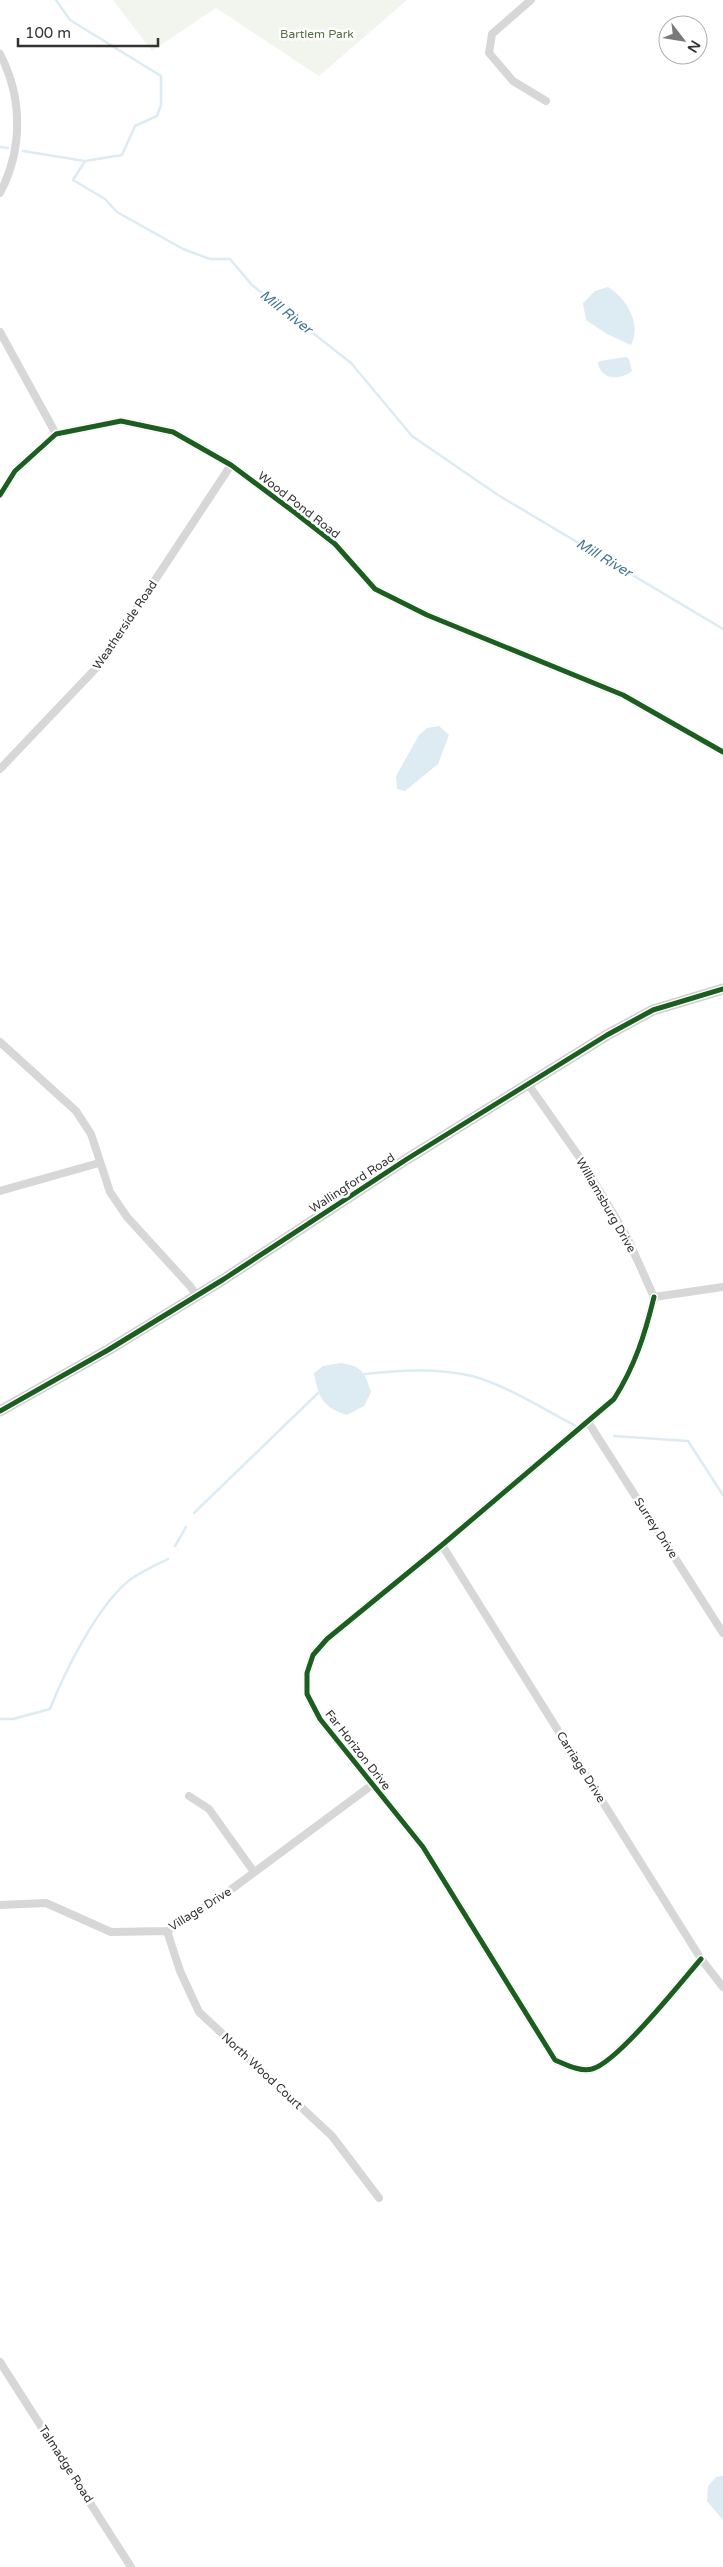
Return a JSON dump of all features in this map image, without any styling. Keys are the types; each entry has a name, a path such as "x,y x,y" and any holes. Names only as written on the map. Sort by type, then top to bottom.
{"street":[{"path":"531,0 492,34 489,53 513,81 546,102"},
{"path":"0,54 16,97 18,130 14,158 0,193"},
{"path":"0,332 56,434 15,471 0,495"},
{"name":"Wood Pond Road","path":"56,434 121,421 173,432 231,465 335,544 375,589 427,615 623,696 723,752"},
{"name":"Weatherside Road","path":"0,769 99,665 231,465"},
{"name":"Wallingford Road","path":"0,1410 196,1296 528,1084 641,1015 684,999 723,989"},
{"path":"0,1042 76,1111 91,1134 110,1192 127,1218 179,1273 196,1296"},
{"name":"Williamsburg Drive","path":"528,1084 580,1158 626,1235 654,1297"},
{"path":"0,1191 99,1163"},
{"path":"654,1297 723,1287"},
{"name":"Far Horizon Drive","path":"654,1297 646,1334 630,1374 614,1399 442,1545 326,1639 313,1656 307,1673 307,1694 320,1719 423,1847 556,2060 579,2069 592,2069 601,2065 638,2032 701,1959"},
{"name":"Surrey Drive","path":"588,1422 723,1633"},
{"name":"Carriage Drive","path":"442,1545 701,1959 723,1987"},
{"name":"Village Drive","path":"0,1906 46,1903 111,1932 167,1931 221,1897 372,1785"},
{"path":"189,1796 208,1809 254,1872"},
{"name":"North Wood Court","path":"167,1931 180,1971 200,2012 332,2136 379,2198"},
{"name":"Talmadge Road","path":"0,2362 131,2567"}],"green space":[{"name":"Bartlem Park","path":"113,0 407,0 319,76 216,8 152,51"}],"shaded area":[{"path":"608,287 621,298 630,312 635,328 631,345 607,334 586,320 583,303 595,291"},
{"path":"626,357 629,359 632,371 622,376 607,376 600,369 598,363 600,361"},
{"path":"439,726 449,735 438,764 405,791 397,789 396,776 419,735 427,728"},
{"path":"341,1363 354,1366 362,1371 371,1392 364,1406 347,1415 332,1409 323,1400 314,1373 323,1366"},
{"path":"723,2476 723,2520 707,2501 708,2486 716,2477"}],"waterway":[{"name":"Mill River","path":"56,0 70,20 161,76 161,105 157,116 135,126 122,155 85,161 73,180 105,199 117,212 183,249 210,259 230,259 252,285 351,363 412,436 498,495 723,629"},
{"path":"0,147 8,148"},
{"path":"23,151 85,161"},
{"path":"365,1374 418,1370 459,1373 472,1376 498,1385 576,1426"},
{"path":"194,1513 318,1393"},
{"path":"614,1436 688,1441 723,1495"},
{"path":"175,1546 186,1527"},
{"path":"0,1719 13,1719 50,1709 64,1676 84,1639 107,1605 131,1579 168,1559"}],"cycle path":[{"path":"0,495 15,471 56,434 121,421 173,432 231,465 294,512 335,544 375,589 427,615 623,695 723,752"},
{"path":"0,1411 108,1350 224,1279 407,1159 607,1035 653,1010 723,989"},
{"path":"654,1297 638,1350 628,1374 614,1399 442,1545 327,1639 313,1655 307,1673 307,1694 320,1719 423,1847 555,2060 583,2070 592,2069 603,2063 617,2052 649,2020 701,1959"}]}
